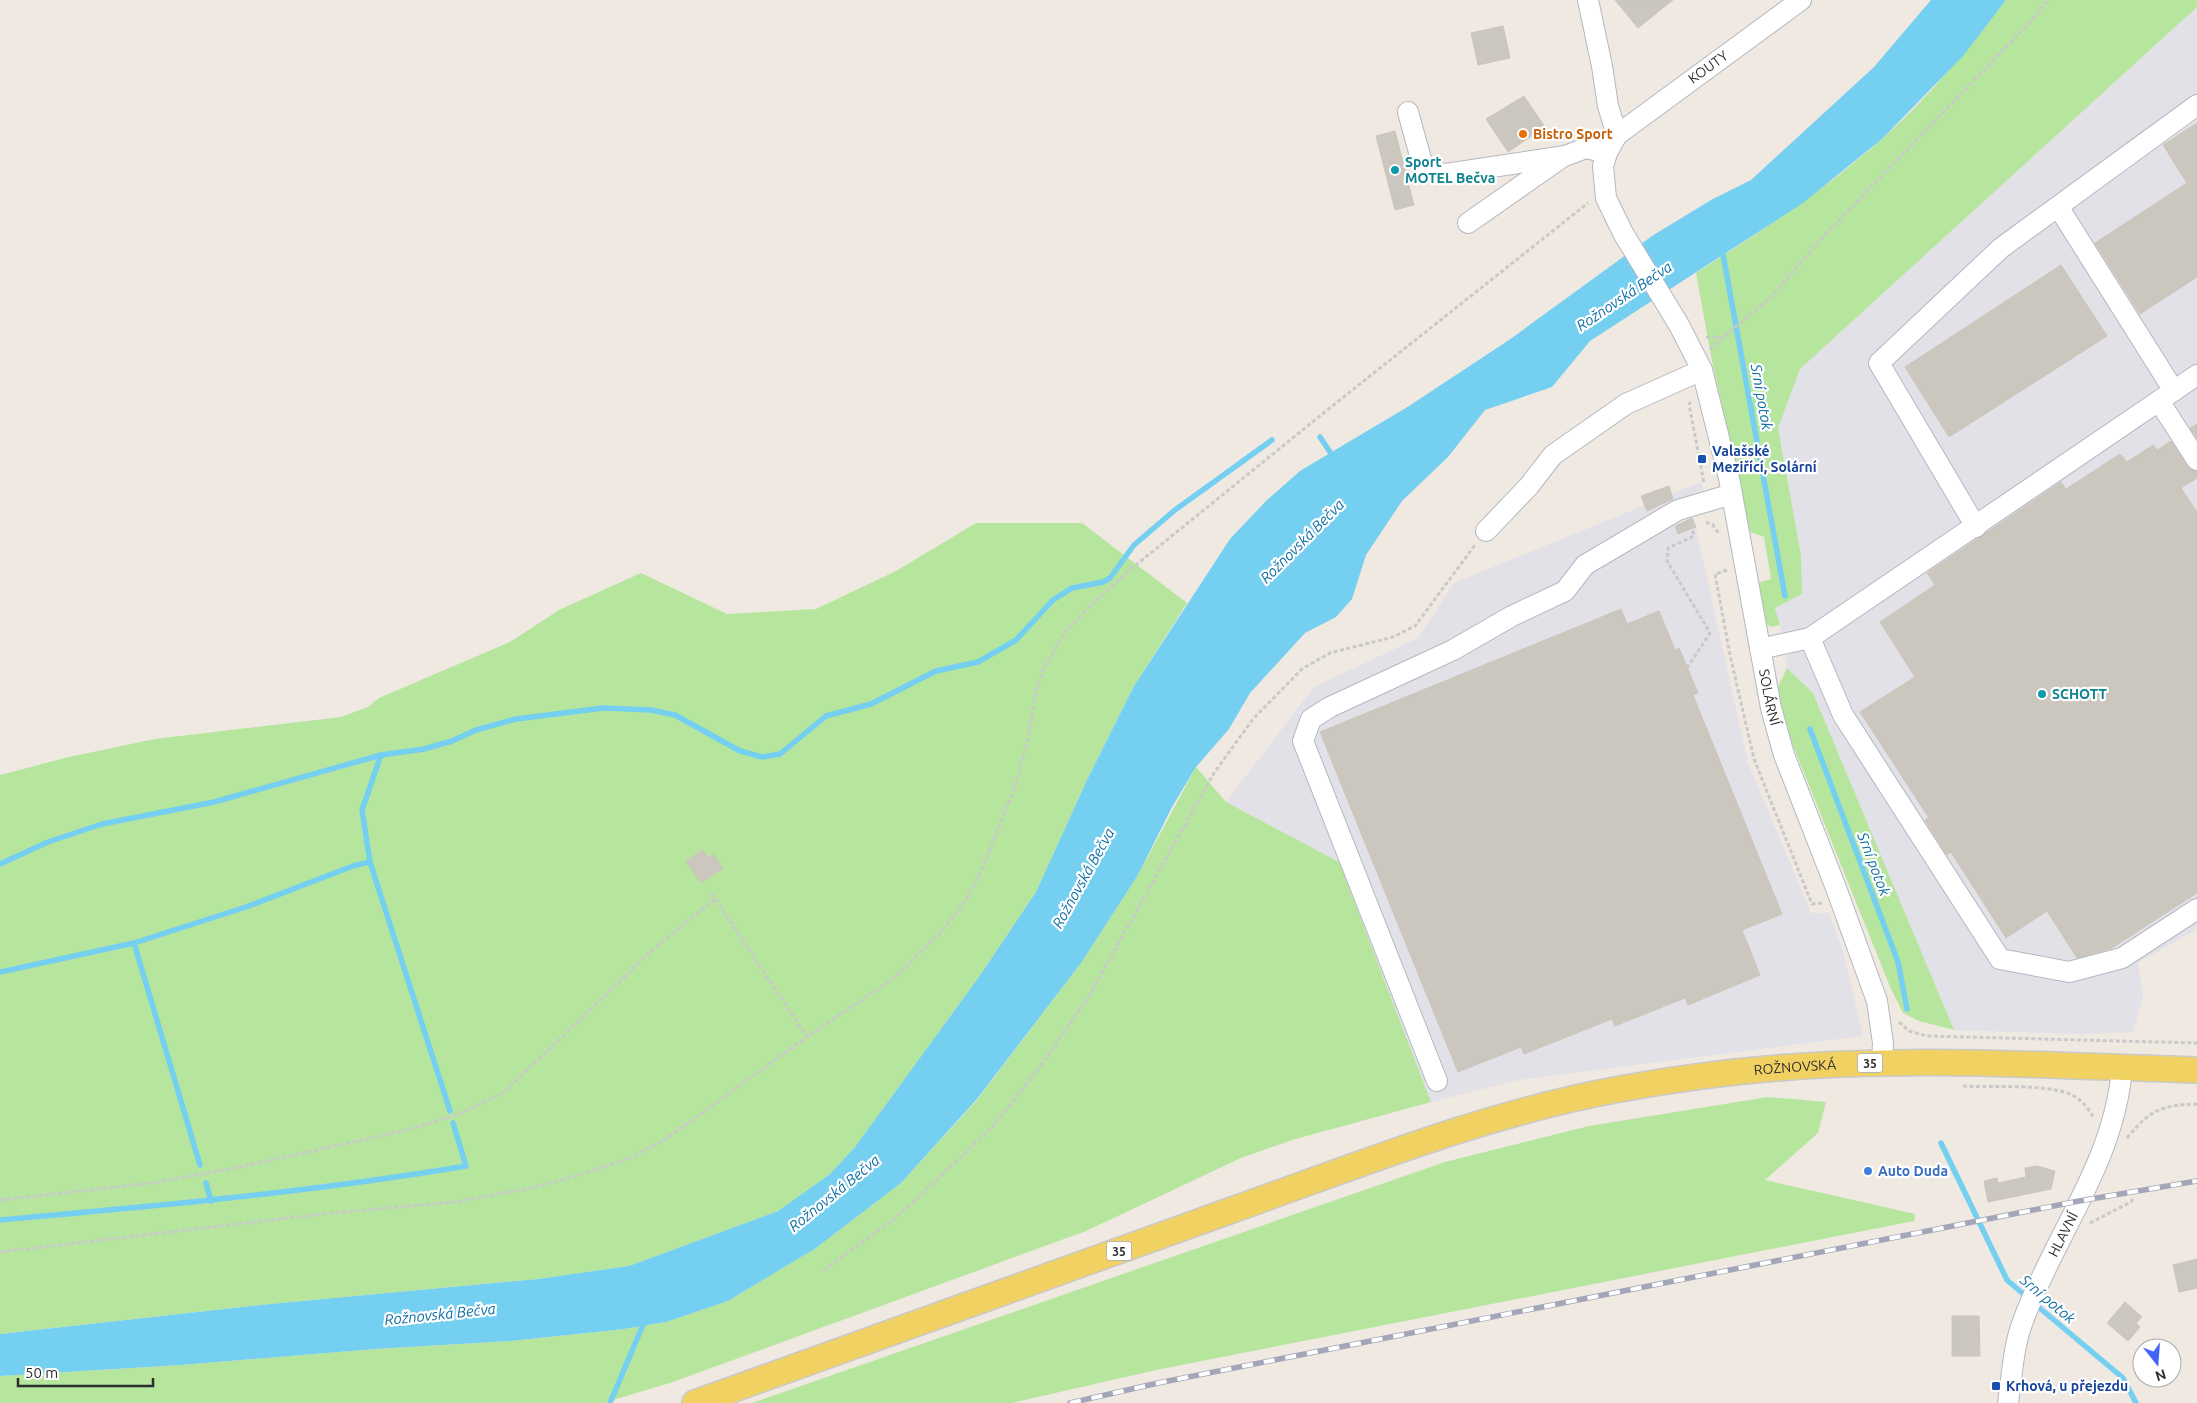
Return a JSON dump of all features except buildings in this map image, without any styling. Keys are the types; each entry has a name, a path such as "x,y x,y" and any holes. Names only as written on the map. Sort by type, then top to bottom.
{"main road":[{"name":"ROŽNOVSKÁ","path":"695,1403 1354,1167 1466,1129 1586,1096 1658,1082 1791,1068 1882,1062 2007,1063 2197,1070"}],"street":[{"path":"1588,0 1602,66 1608,106 1617,135"},
{"name":"KOUTY","path":"1679,325 1623,232 1606,198 1603,177 1607,153 1617,135 1801,0"},
{"path":"1976,527 1879,363 2001,248 2059,208 2197,105"},
{"path":"1408,112 1424,170 1446,174 1565,156 1586,148 1607,153"},
{"path":"1468,223 1565,156"},
{"path":"2059,208 2167,396 2197,460"},
{"name":"SOLÁRNÍ","path":"1679,325 1702,370 1732,494 1771,708 1784,755 1836,888 1876,1001 1883,1044 1882,1062"},
{"path":"1486,531 1530,486 1553,455 1626,404 1702,370"},
{"path":"1760,649 1810,638 2197,375"},
{"path":"1437,1081 1303,741 1311,719 1330,707 1453,650 1512,616 1565,591 1585,565 1678,510 1732,494"},
{"path":"1810,638 1843,715 2000,958 2069,972 2122,958 2197,909"},
{"name":"HLAVNÍ","path":"2008,1403 2015,1354 2030,1304 2106,1141 2115,1116 2122,1068"}],"path":[{"path":"1698,334 1704,337 1726,337 1748,319 1775,293 1820,240 2032,20 2048,0"},
{"path":"0,1252 322,1214 454,1202 551,1183 614,1165 656,1144 894,978 940,933 964,903 980,874 1015,787 1028,738 1038,686 1045,666 1064,634 1076,620 1131,569 1564,220 1583,206 1606,198"},
{"path":"1697,397 1689,404 1708,500"},
{"path":"1688,668 1710,633 1667,561 1668,548 1694,536 1692,529"},
{"path":"824,1270 897,1217 993,1126 1039,1068 1089,996 1214,773 1253,719 1302,669 1330,653 1393,637 1415,626 1486,531"},
{"path":"712,894 807,1037"},
{"path":"0,1200 152,1183 235,1168 403,1132 465,1112 503,1093 659,944 715,899"},
{"path":"1896,1018 1910,1031 1927,1036 2197,1043"},
{"path":"1959,1086 2042,1088 2071,1094 2084,1103 2094,1120"},
{"path":"2121,1146 2139,1123 2155,1111 2171,1105 2197,1104"},
{"path":"2089,1224 2131,1202 2134,1197"}],"shaded area":[{"path":"2197,7 2197,929 2138,963 2143,997 2133,1032 2081,1034 1954,1030 1813,693 1787,668 1785,645 1775,608 1802,594 1801,555 1778,428 1800,369"},
{"path":"1701,482 1703,490 1674,502 1673,522 1678,534 1696,528 1748,763 1811,913 1829,913 1843,952 1863,1036 1519,1080 1431,1102 1339,862 1226,802 1314,687 1418,638 1454,583"}],"green space":[{"path":"2006,0 2197,0 2197,7 1800,369 1778,428 1801,555 1802,594 1775,608 1780,625 1771,627 1766,623 1757,583 1771,579 1764,537 1750,532 1712,361 1696,273 1815,193 1882,139 1947,73"},
{"path":"976,523 1082,523 1187,603 1134,686 1087,780 1036,892 981,974 855,1147 830,1174 778,1211 629,1266 538,1279 260,1305 0,1334 0,775 69,757 155,739 341,717 368,707 379,698 510,642 559,610 641,573 727,614 816,609 896,571"},
{"path":"1787,668 1813,693 1954,1030 1919,1021 1903,1013 1891,989 1792,743 1777,689"},
{"path":"1196,767 1226,802 1339,862 1431,1102 1292,1140 1241,1158 1086,1231 670,1383 603,1403 0,1403 0,1376 511,1341 624,1329 666,1322 728,1301 816,1248 901,1183 977,1100 1081,963 1138,875"},
{"path":"1768,1097 1826,1102 1818,1133 1765,1180 1915,1214 1914,1221 1156,1370 1012,1403 752,1403 1445,1162 1589,1126"}],"water":[{"name":"Rožnovská Bečva","path":"1931,0 2006,0 1963,56 1882,139 1803,203 1590,341 1552,387 1485,410 1448,457 1402,501 1366,555 1352,599 1336,617 1305,633 1250,693 1229,729 1196,767 1172,807 1138,875 1081,963 977,1099 901,1183 816,1248 728,1301 666,1322 624,1329 511,1341 0,1376 0,1334 260,1305 538,1279 629,1266 778,1211 830,1174 855,1147 981,974 1036,892 1087,780 1134,686 1230,539 1266,501 1300,471 1409,406 1509,340 1652,236 1711,200 1751,180 1874,67"}],"waterway":[{"name":"Srní potok","path":"1722,249 1785,596"},
{"path":"1320,437 1334,458"},
{"path":"0,864 48,842 102,824 214,802 381,755 424,749 452,741 476,730 516,719 603,708 651,710 675,715 740,751 762,757 780,754 826,716 871,704 936,671 978,662 1016,640 1053,600 1072,588 1103,582 1110,578 1134,545 1175,510 1272,440"},
{"name":"Srní potok","path":"1810,729 1898,962 1907,1009"},
{"path":"381,755 362,810 370,862 450,1111"},
{"path":"0,972 134,943 246,907 353,866 370,862"},
{"path":"134,943 200,1165"},
{"path":"0,1220 292,1191 466,1166 453,1123"},
{"name":"Srní potok","path":"1941,1143 2007,1280 2028,1298"},
{"path":"206,1183 211,1201"},
{"name":"Srní potok","path":"2035,1304 2123,1378 2136,1403"},
{"path":"610,1403 645,1320"}],"railway":[{"path":"1070,1403 1158,1383 2079,1201 2197,1181"}],"place":[{"name":"Bistro Sport","path":"1523,134"},
{"name":"Sport MOTEL Bečva","path":"1395,170"},
{"name":"Valašské Meziřící, Solární","path":"1702,459"},
{"name":"SCHOTT","path":"2042,694"},
{"name":"Auto Duda","path":"1868,1171"},
{"name":"Krhová, u přejezdu","path":"1996,1386"}]}
